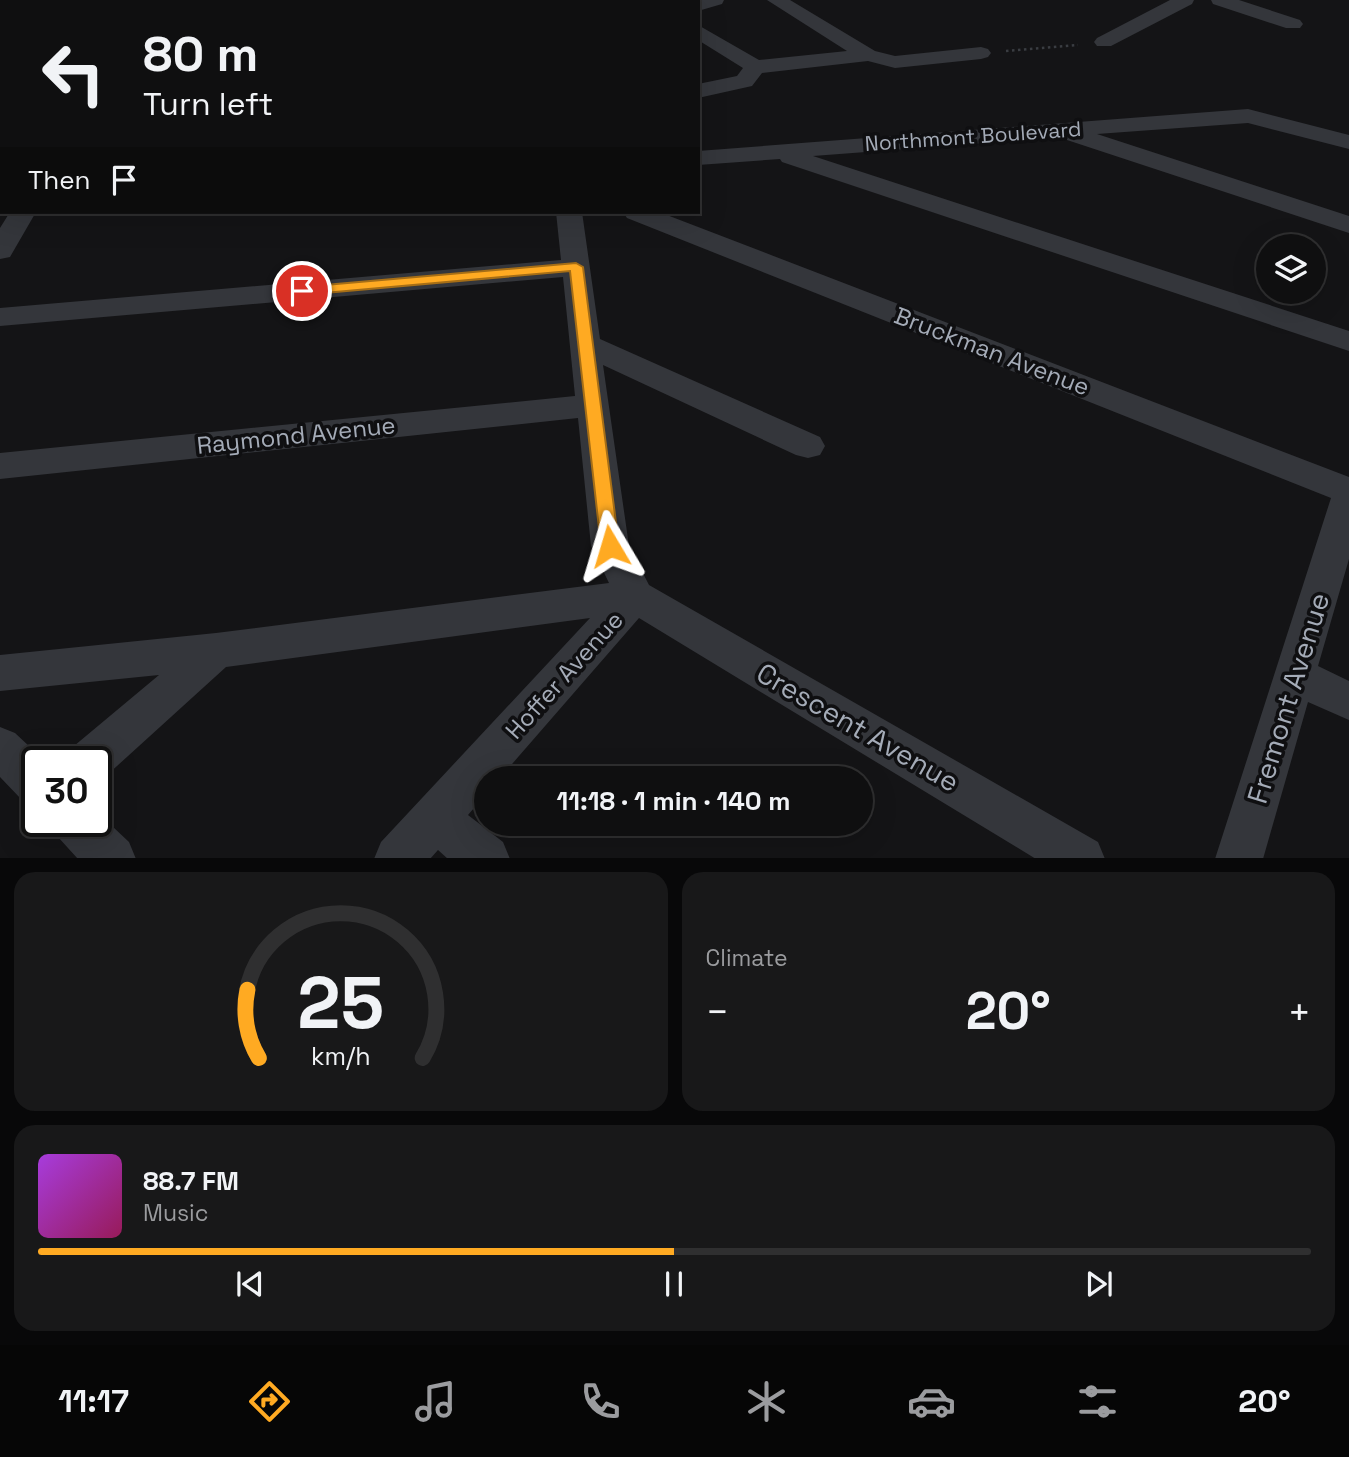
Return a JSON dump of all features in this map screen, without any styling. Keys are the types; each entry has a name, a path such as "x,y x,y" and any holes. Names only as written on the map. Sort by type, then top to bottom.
{"street":[{"path":"776,0 867,55 895,62 981,53"},
{"path":"1104,42 1185,0"},
{"path":"1220,0 1293,24"},
{"path":"700,32 755,67 867,55"},
{"path":"700,91 744,82 755,67"},
{"name":"Northmont Boulevard","path":"700,158 1248,116 1349,142"},
{"path":"1058,129 1349,225"},
{"path":"775,152 1349,341"},
{"path":"0,251 22,214"},
{"name":"Hoffer Avenue","path":"399,858 635,596 610,546 569,214"},
{"name":"Bruckman Avenue","path":"641,214 1349,491"},
{"path":"0,317 576,267"},
{"path":"586,345 808,446"},
{"name":"Raymond Avenue","path":"0,466 593,405"},
{"name":"Fremont Avenue","path":"1239,858 1349,497"},
{"path":"0,673 216,651 635,596"},
{"name":"Crescent Avenue","path":"635,596 1079,858"},
{"path":"107,746 216,651"},
{"path":"1296,676 1349,701"},
{"path":"0,747 21,768"},
{"path":"435,818 485,858"},
{"path":"90,837 111,858"}],"path":[{"path":"981,53 1104,42"}],"route":[{"path":"302,291 576,267 610,546"}]}
